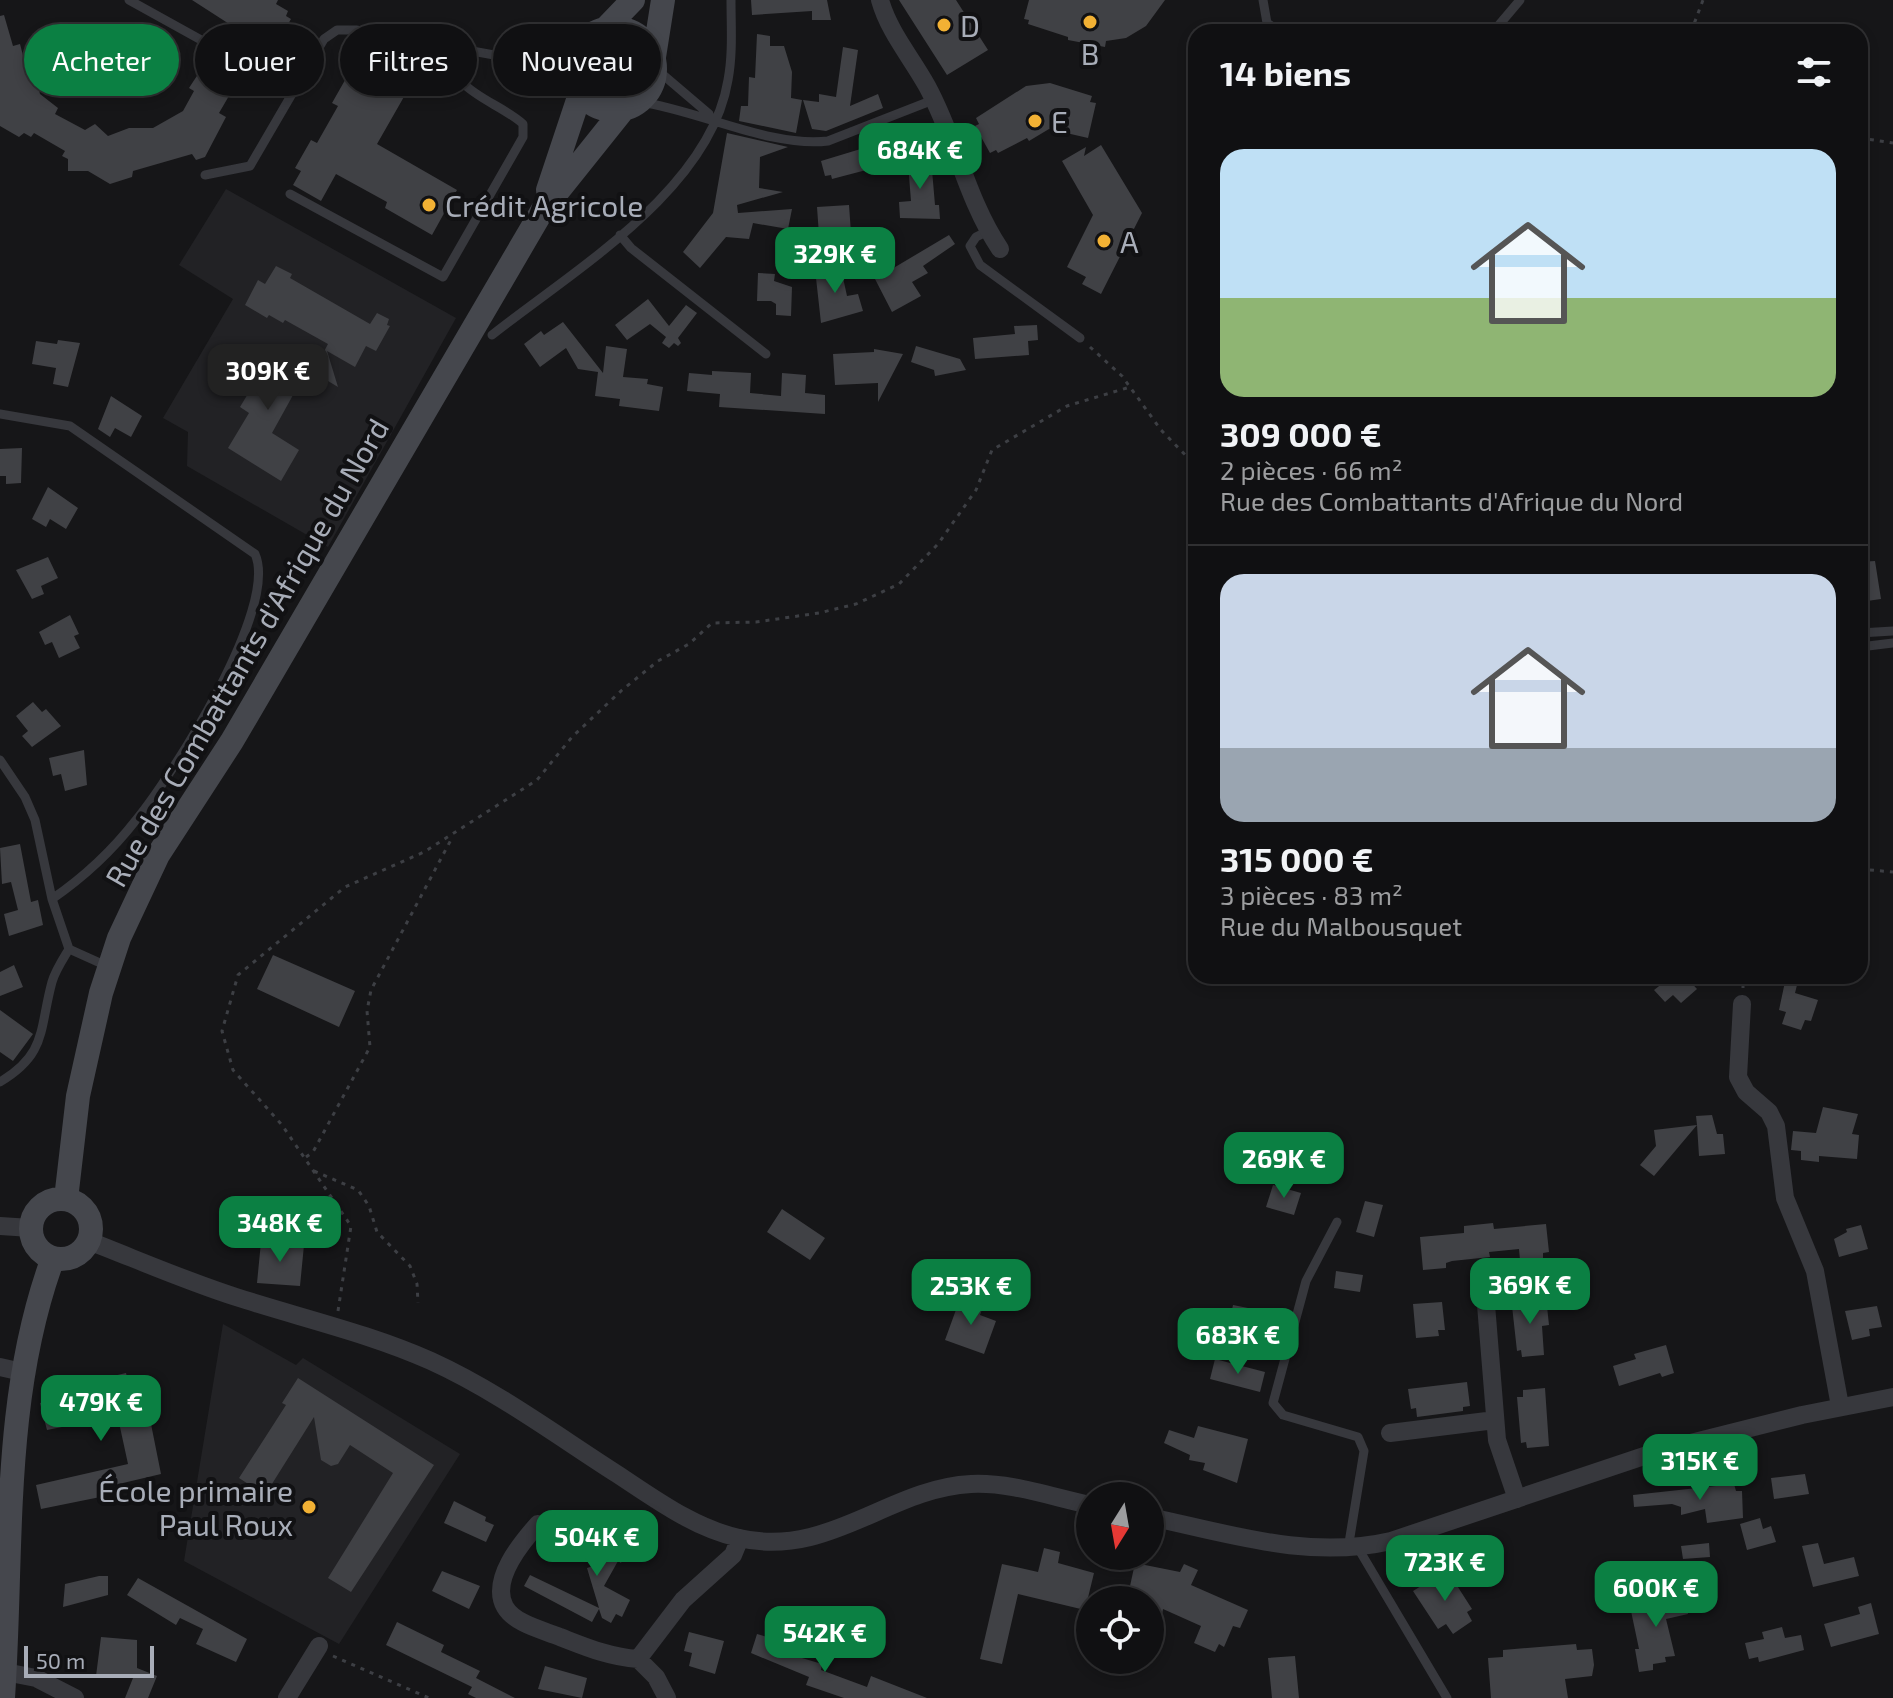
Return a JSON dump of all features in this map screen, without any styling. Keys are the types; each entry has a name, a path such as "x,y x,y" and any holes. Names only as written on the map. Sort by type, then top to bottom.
{"main road":[{"path":"610,24 633,0"},
{"path":"660,24 663,0"},
{"name":"Rue des Combattants d'Afrique du Nord","path":"542,211 576,96"},
{"path":"584,96 595,106 631,106 642,96"},
{"name":"Rue des Combattants d'Afrique du Nord","path":"66,1199 78,1096 109,967 158,855 256,701 542,211 631,106"},
{"path":"66,1199 83,1207 88,1215 91,1223 89,1241 77,1255 53,1258 39,1249 31,1228 40,1207 48,1202 66,1199"},
{"path":"3,1698 13,1442 11,1370 53,1258"}],"street":[{"path":"880,0 889,24 933,100 976,211 1000,249"},
{"path":"1742,1004 1738,1077 1746,1092 1769,1112 1776,1126 1785,1198 1815,1271 1840,1406"},
{"path":"0,1226 31,1228"},
{"path":"89,1241 233,1296 335,1326 431,1361 504,1400 659,1502 713,1530 740,1538 792,1542 826,1534 933,1492 971,1484 1008,1487 1076,1502"},
{"path":"1484,1280 1497,1440 1517,1499"},
{"path":"1164,1520 1282,1545 1353,1548 1517,1499 1659,1451 1840,1406 1893,1397"},
{"path":"1390,1433 1495,1420"},
{"path":"538,1524 517,1548 501,1587 505,1607 523,1622 611,1657 638,1659 656,1677 667,1698"},
{"path":"638,1659 683,1600 721,1570 733,1555 740,1538"},
{"path":"287,1698 318,1648"},
{"path":"4,1667 36,1678 75,1698"}],"lane":[{"path":"129,0 195,37"},
{"path":"492,335 660,203 695,159 728,83 731,0"},
{"path":"1263,0 1268,24"},
{"path":"1500,24 1520,0"},
{"path":"661,70 714,119"},
{"path":"290,194 443,277 523,137 523,124 477,94"},
{"path":"205,175 250,166 290,96"},
{"path":"631,106 678,107 731,126 812,143 828,141 933,100"},
{"path":"988,231 976,237 970,246 980,265 1080,338"},
{"path":"620,235 631,248 766,354"},
{"path":"0,414 70,426 255,554 261,567 259,594 229,670 190,738 137,819 85,876 52,899"},
{"path":"1868,633 1893,631"},
{"path":"1868,646 1893,643"},
{"path":"0,760 25,797 35,820 52,899 69,949 109,967"},
{"path":"0,1082 24,1068 40,1043 52,979 69,949"},
{"path":"1337,1222 1306,1281 1273,1403 1283,1415 1358,1437 1364,1451 1353,1548 1447,1698"}],"path":[{"path":"1694,24 1703,0"},
{"path":"1868,139 1893,143"},
{"path":"1080,338 1130,387 1161,430 1188,458"},
{"path":"335,1326 351,1226 282,1125 233,1070 222,1031 238,975 345,887 424,852 537,780 572,737 622,690 658,661 689,644 712,623 756,622 819,613 856,604 899,584 938,544 976,490 992,450 1067,406 1130,387"},
{"path":"305,1157 313,1152 370,1047 367,1011 371,990 455,833"},
{"path":"1868,870 1893,872"},
{"path":"310,1170 358,1190 369,1206 377,1232 390,1250 410,1266 417,1284 418,1303"},
{"path":"318,1648 429,1698"}],"shaded area":[{"path":"226,189 456,318 328,547 187,466 188,432 163,418 233,299 179,265"},
{"name":"École primaire Paul Roux","path":"223,1324 296,1365 303,1358 460,1454 339,1644 184,1561"}],"building":[{"path":"192,0 278,0 276,4 288,11 286,16 291,19 288,24 229,24"},
{"path":"751,0 827,0 831,20 812,20 812,11 752,15"},
{"name":"D","path":"899,0 956,0 988,50 947,75"},
{"name":"B","path":"1029,0 1165,0 1146,26 1126,38 1106,41 1105,47 1068,40 1068,37 1028,24 1029,20 1024,19"},
{"path":"4,15 13,46 20,44 24,59 24,96 43,96 58,108 55,114 85,130 95,124 108,136 129,128 153,128 183,111 194,91 189,88 195,79 195,96 229,96 219,113 226,117 205,157 196,160 192,154 133,171 132,177 110,184 88,171 68,171 68,159 62,156 65,151 34,133 31,137 24,133 19,137 0,126 0,16"},
{"path":"757,34 770,36 770,46 784,46 792,72 791,98 802,100 796,133 739,121 741,106 748,106 749,77 755,78"},
{"path":"843,47 858,50 850,106 878,94 883,108 826,131 812,129 803,100 819,102 819,94 836,97"},
{"name":"E","path":"1050,83 1092,96 1090,102 1096,103 1088,138 1049,129 1029,141 1027,138 998,153 996,150 990,153 975,126 979,124 976,118 1026,86"},
{"path":"340,89 340,96 404,96 377,144 457,190 432,235 385,208 387,202 336,174 321,201 293,185 301,171 295,168 311,140 317,143 338,106 332,103"},
{"path":"727,133 788,147 760,157 759,188 783,192 737,205 738,213 792,209 788,229 753,223 749,239 726,237 700,268 683,252 713,213"},
{"path":"887,141 893,163 832,179 831,175 825,176 821,161"},
{"path":"1101,145 1142,213 1101,294 1082,284 1086,277 1067,267 1093,215 1062,161 1086,147 1084,156"},
{"path":"921,149 923,172 932,170 935,205 939,205 940,219 900,218 899,202 911,201 907,151"},
{"path":"849,205 851,233 819,235 817,207"},
{"path":"949,235 955,244 923,266 928,273 912,282 921,296 892,312 875,279"},
{"path":"840,264 847,296 858,294 863,311 821,323 815,269"},
{"path":"276,266 292,274 290,278 370,324 377,313 389,319 387,325 390,326 376,351 366,346 355,367 327,351 338,387 313,372 328,344 285,320 283,323 269,315 267,318 245,305 258,280 265,284"},
{"path":"758,273 775,274 774,281 792,287 791,316 776,315 776,304 771,301 757,301"},
{"path":"648,299 669,326 686,305 697,313 678,338 681,343 678,346 674,343 669,348 662,343 666,337 650,324 627,340 615,325"},
{"path":"563,322 603,373 606,346 627,349 623,377 648,379 647,384 663,387 659,411 619,406 620,399 595,396 598,372 578,369 566,348 540,367 524,344 541,331 544,335"},
{"path":"1037,325 1038,340 1028,341 1029,355 975,359 973,338 1015,334 1014,326"},
{"path":"58,340 80,343 68,387 53,384 56,368 32,364 36,341 57,344"},
{"path":"265,344 308,368 272,433 299,450 281,481 228,448 249,413 240,407 249,392 241,388"},
{"path":"916,346 960,359 966,370 935,376 934,370 911,362"},
{"path":"874,349 903,354 878,402 878,383 835,385 833,354 874,352"},
{"path":"712,371 751,373 750,393 781,396 782,373 806,375 805,393 825,395 825,414 719,407 720,394 687,391 689,373 712,375"},
{"path":"111,396 142,416 131,437 115,428 110,437 98,429"},
{"path":"22,448 21,483 6,484 6,476 0,476 0,449"},
{"path":"48,487 78,508 66,529 50,519 46,527 32,519"},
{"path":"48,557 58,578 41,586 44,594 32,599 16,570"},
{"path":"1868,561 1875,561 1881,599 1868,601"},
{"path":"70,615 79,634 74,636 80,648 59,658 52,642 45,645 39,632"},
{"path":"33,702 42,712 46,709 61,726 32,747 22,736 28,731 16,716"},
{"path":"84,750 87,785 65,791 61,774 53,776 49,758"},
{"path":"20,844 31,902 38,900 43,925 9,936 4,914 18,910 11,882 2,884 0,848"},
{"path":"273,955 355,991 339,1027 257,989"},
{"path":"14,965 23,987 0,996 0,972"},
{"path":"1662,984 1692,984 1697,989 1681,1003 1673,995 1665,1002 1654,990"},
{"path":"1785,984 1797,984 1795,993 1818,1000 1811,1021 1805,1020 1801,1030 1782,1024 1786,1012 1779,1010"},
{"path":"0,1010 33,1034 13,1061 0,1052"},
{"path":"1823,1107 1858,1114 1852,1134 1859,1135 1857,1159 1819,1156 1819,1162 1801,1160 1801,1151 1791,1150 1793,1131 1816,1133"},
{"path":"1712,1115 1717,1134 1723,1134 1725,1154 1699,1156 1696,1116"},
{"path":"1697,1125 1654,1176 1640,1165 1656,1146 1654,1130"},
{"path":"1273,1185 1301,1193 1294,1215 1266,1207"},
{"path":"1365,1201 1383,1205 1374,1237 1356,1232"},
{"path":"782,1209 825,1238 810,1260 767,1232"},
{"path":"1493,1223 1494,1229 1546,1224 1549,1252 1543,1253 1543,1258 1520,1260 1519,1249 1489,1252 1490,1257 1452,1261 1446,1263 1446,1268 1423,1270 1420,1237 1464,1233 1464,1226"},
{"path":"1861,1225 1868,1249 1839,1257 1834,1239 1847,1232 1846,1229"},
{"path":"261,1242 304,1245 300,1286 257,1283"},
{"path":"1336,1271 1363,1275 1360,1292 1334,1288"},
{"path":"1546,1297 1549,1325 1542,1326 1544,1355 1522,1357 1521,1350 1517,1351 1512,1306 1519,1305 1519,1299"},
{"path":"965,1299 984,1304 980,1315 996,1321 984,1354 945,1340 957,1307 961,1309"},
{"path":"1442,1302 1445,1330 1438,1330 1439,1336 1416,1338 1413,1304"},
{"path":"1233,1305 1268,1312 1265,1329 1230,1319"},
{"path":"1877,1306 1882,1327 1869,1329 1870,1336 1852,1340 1845,1311"},
{"path":"1666,1345 1674,1373 1662,1377 1660,1373 1619,1386 1613,1366 1636,1359 1634,1354"},
{"path":"1215,1359 1265,1372 1260,1392 1210,1379"},
{"path":"126,1373 135,1411 148,1409 161,1474 123,1483 125,1492 41,1509 36,1485 128,1464 115,1404 85,1410 87,1422 47,1430 40,1403 65,1397 63,1388 77,1384 79,1393 111,1386 109,1377"},
{"path":"298,1378 434,1465 351,1592 328,1578 393,1473 350,1445 338,1464 331,1466 321,1460 314,1417 265,1495 239,1478 286,1405 282,1403"},
{"path":"1467,1382 1470,1406 1463,1407 1463,1411 1417,1417 1416,1408 1411,1409 1408,1389"},
{"path":"1545,1388 1549,1446 1527,1448 1526,1442 1521,1443 1517,1397 1523,1397 1523,1390"},
{"path":"1198,1426 1248,1439 1237,1483 1203,1470 1205,1463 1189,1460 1190,1455 1164,1443 1169,1430 1194,1438"},
{"path":"1805,1474 1809,1494 1774,1499 1771,1478"},
{"path":"1734,1484 1736,1491 1742,1491 1743,1518 1707,1523 1705,1509 1681,1515 1681,1507 1672,1504 1634,1507 1633,1495"},
{"path":"454,1501 486,1517 485,1521 494,1525 486,1542 444,1523"},
{"path":"1760,1518 1763,1529 1771,1526 1776,1542 1747,1550 1740,1524"},
{"path":"602,1519 645,1543 635,1560 625,1554 621,1563 618,1561 604,1586 630,1600 622,1617 616,1614 611,1623 602,1618 599,1609 592,1622 524,1586 530,1575 599,1608 587,1568 614,1559 607,1555 612,1547 593,1536"},
{"path":"1709,1543 1710,1557 1683,1559 1681,1546"},
{"path":"1818,1543 1824,1564 1854,1557 1859,1576 1813,1587 1802,1546"},
{"path":"1044,1548 1060,1552 1058,1563 1094,1573 1091,1586 1076,1586 1076,1608 1018,1594 1002,1664 980,1659 1002,1564 1038,1572"},
{"path":"1184,1564 1198,1570 1191,1585 1248,1610 1240,1628 1233,1626 1224,1647 1219,1644 1215,1652 1194,1643 1201,1626 1164,1609 1164,1586 1130,1586 1133,1570 1164,1569 1180,1572"},
{"path":"1447,1570 1472,1609 1467,1612 1472,1621 1453,1634 1446,1624 1438,1629 1413,1591"},
{"path":"442,1571 480,1586 469,1609 432,1591"},
{"path":"108,1576 108,1595 63,1607 65,1584"},
{"path":"138,1578 247,1639 236,1662 196,1644 203,1629 180,1618 176,1625 127,1595"},
{"path":"1670,1592 1671,1596 1684,1593 1688,1614 1666,1619 1675,1656 1665,1657 1666,1662 1653,1664 1653,1670 1639,1672 1635,1649 1639,1649 1631,1611 1646,1608 1645,1600 1653,1595"},
{"path":"1871,1603 1879,1634 1831,1647 1824,1624 1860,1614 1858,1607"},
{"path":"397,1622 444,1645 441,1652 480,1671 476,1678 515,1698 476,1698 468,1694 472,1687 386,1645"},
{"path":"1782,1627 1785,1638 1801,1635 1804,1650 1759,1662 1758,1657 1749,1659 1745,1643 1764,1639 1762,1632"},
{"path":"689,1632 724,1641 715,1674 689,1666 692,1653 684,1651"},
{"path":"757,1634 795,1645 792,1655 822,1664 821,1670 867,1687 871,1676 927,1698 844,1698 806,1685 809,1677 751,1653"},
{"path":"101,1637 137,1640 137,1668 157,1676 148,1698 125,1698 133,1678 96,1676"},
{"path":"1576,1644 1577,1650 1592,1649 1594,1665 1592,1676 1565,1679 1568,1698 1491,1698 1488,1658 1503,1657 1503,1650"},
{"path":"1295,1656 1299,1698 1272,1698 1268,1658"},
{"path":"545,1666 587,1678 582,1698 538,1689"}],"place":[{"name":"B","path":"1090,22"},
{"name":"D","path":"944,25"},
{"name":"E","path":"1035,121"},
{"name":"Crédit Agricole","path":"429,205"},
{"name":"A","path":"1104,241"},
{"name":"École primaire Paul Roux","path":"309,1507"}]}
